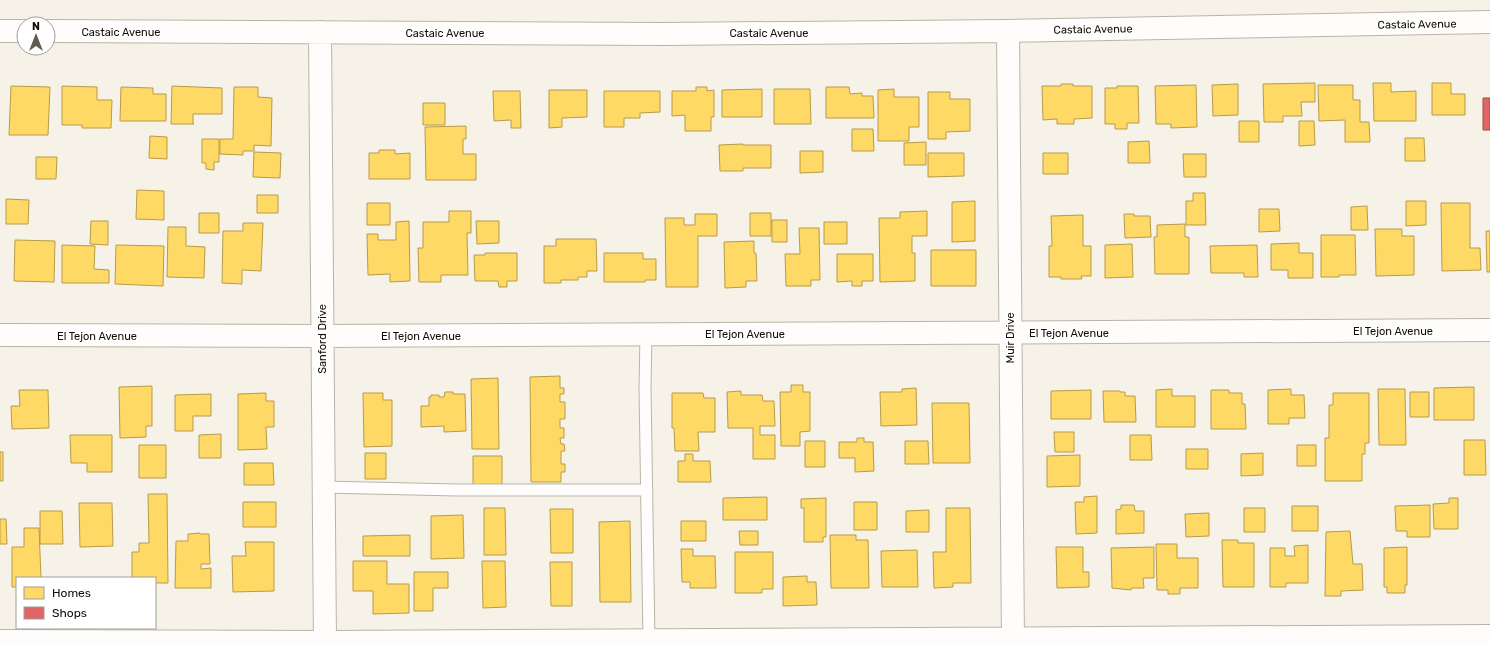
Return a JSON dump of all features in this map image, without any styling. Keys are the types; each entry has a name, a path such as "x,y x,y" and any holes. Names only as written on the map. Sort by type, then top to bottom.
{"street":[{"name":"Castaic Avenue","path":"56,31 663,34 1008,31 1490,22"},
{"path":"0,31 16,31"},
{"name":"Muir Drive","path":"1008,31 1013,642"},
{"name":"Sanford Drive","path":"320,32 325,644"},
{"name":"El Tejon Avenue","path":"0,335 646,335 1490,330"},
{"path":"0,641 325,644 649,641 1013,642 1490,636"}],"lane":[{"path":"646,335 645,388 649,641"},
{"path":"323,487 457,490 647,490"}],"building: Homes":[{"path":"1315,83 1315,102 1301,102 1302,116 1283,116 1283,122 1264,122 1263,84"},
{"path":"1373,83 1391,83 1391,92 1416,91 1416,121 1374,121"},
{"path":"1432,83 1451,83 1451,94 1465,94 1465,115 1432,115"},
{"path":"1061,84 1073,84 1073,86 1092,86 1092,118 1074,119 1074,124 1057,124 1057,119 1043,120 1042,86 1061,86"},
{"path":"1238,84 1238,115 1213,116 1212,85"},
{"path":"1196,85 1197,127 1171,128 1171,124 1156,124 1155,86"},
{"path":"1318,85 1353,85 1353,100 1360,100 1360,122 1369,122 1370,142 1345,142 1345,120 1319,121"},
{"path":"11,86 50,87 48,135 9,135"},
{"path":"62,86 97,87 97,100 112,100 111,128 82,128 82,125 62,125"},
{"path":"172,86 222,88 222,114 193,114 193,124 171,124"},
{"path":"1117,86 1138,86 1139,123 1127,123 1127,129 1115,129 1115,124 1105,124 1105,88 1117,88"},
{"path":"121,87 153,88 153,94 166,94 166,121 120,121"},
{"path":"234,87 258,87 258,97 272,98 271,146 254,145 254,151 243,151 243,155 220,154 220,139 233,139"},
{"path":"696,87 707,87 707,91 714,90 714,117 711,117 711,131 685,131 685,115 672,116 672,91 696,91"},
{"path":"826,87 849,87 850,94 862,93 862,96 873,96 874,118 826,118"},
{"path":"762,89 762,117 722,117 722,90"},
{"path":"774,89 810,89 811,124 774,124"},
{"path":"894,89 894,97 919,97 919,127 909,127 909,141 878,141 878,90"},
{"path":"549,90 587,90 587,117 562,118 562,127 549,128"},
{"path":"493,91 520,91 521,128 511,128 511,120 494,121"},
{"path":"604,91 660,91 660,112 640,113 640,118 624,118 624,127 604,127"},
{"path":"928,92 950,92 950,99 970,99 970,131 946,132 946,139 928,139"},
{"path":"423,103 445,103 445,125 423,125"},
{"path":"1239,121 1259,121 1259,142 1239,142"},
{"path":"1299,121 1314,121 1315,145 1299,146"},
{"path":"466,126 466,139 463,139 463,154 476,154 476,180 426,180 425,127"},
{"path":"852,129 873,129 874,151 852,151"},
{"path":"150,136 167,137 167,159 149,158"},
{"path":"1405,138 1424,138 1425,161 1405,161"},
{"path":"202,139 219,139 219,162 214,162 214,170 206,169 206,163 202,163"},
{"path":"1149,141 1150,163 1128,163 1128,142"},
{"path":"926,142 926,165 904,165 904,143"},
{"path":"719,145 771,145 771,168 743,168 743,171 720,171"},
{"path":"379,150 395,150 395,154 410,153 410,179 369,179 369,153 379,153"},
{"path":"800,151 823,151 823,172 800,173"},
{"path":"254,152 281,153 280,178 253,177"},
{"path":"928,153 964,153 964,176 928,177"},
{"path":"1043,153 1068,153 1068,174 1043,174"},
{"path":"1183,154 1206,154 1206,177 1184,177"},
{"path":"36,157 57,157 56,179 36,179"},
{"path":"137,190 164,191 164,220 136,219"},
{"path":"1193,193 1205,193 1206,225 1186,225 1186,201 1193,201"},
{"path":"257,195 278,195 278,213 257,213"},
{"path":"6,199 29,200 28,224 6,224"},
{"path":"975,201 975,241 952,242 952,202"},
{"path":"1406,201 1426,201 1426,225 1406,226"},
{"path":"367,203 390,203 390,225 367,225"},
{"path":"1441,203 1470,203 1470,248 1480,248 1481,270 1442,271"},
{"path":"1367,206 1368,230 1351,230 1351,207"},
{"path":"1259,209 1279,209 1280,231 1259,232"},
{"path":"449,211 471,211 471,233 467,233 468,275 441,275 441,282 419,282 418,248 423,248 423,222 449,222"},
{"path":"927,211 927,236 912,236 912,253 915,253 915,281 880,282 879,218 900,218 900,212"},
{"path":"199,213 219,213 219,233 199,233"},
{"path":"750,213 771,213 771,236 750,236"},
{"path":"695,214 717,214 717,236 698,236 698,287 666,287 665,218 684,218 684,225 695,225"},
{"path":"1124,214 1134,214 1134,216 1150,216 1151,237 1125,238"},
{"path":"1083,215 1083,246 1091,246 1091,276 1081,276 1082,279 1061,279 1061,277 1049,277 1049,246 1052,246 1051,216"},
{"path":"772,220 787,220 787,242 772,242"},
{"path":"91,221 108,221 108,245 90,244"},
{"path":"409,221 410,281 390,282 390,274 368,275 367,234 378,234 378,240 396,240 396,222"},
{"path":"476,221 499,221 499,243 477,244"},
{"path":"824,222 847,222 847,244 824,244"},
{"path":"243,223 263,223 261,271 242,270 242,284 222,283 223,231 243,231"},
{"path":"1185,224 1185,237 1189,237 1189,274 1155,274 1154,237 1157,237 1157,225"},
{"path":"168,227 186,227 186,246 205,247 204,278 167,277"},
{"path":"799,228 819,228 820,280 811,280 811,286 786,286 785,254 800,254"},
{"path":"1375,229 1402,229 1402,236 1414,236 1414,275 1376,276"},
{"path":"1486,231 1490,231 1490,272 1487,272"},
{"path":"1321,235 1355,235 1356,275 1321,277"},
{"path":"556,239 596,239 597,271 587,271 587,277 578,277 578,280 561,280 561,283 544,283 544,246 556,246"},
{"path":"15,240 55,241 54,282 14,281"},
{"path":"754,241 757,281 746,281 746,287 725,288 724,242"},
{"path":"1299,243 1299,253 1313,253 1313,278 1288,278 1288,270 1271,270 1271,244"},
{"path":"1132,244 1133,277 1105,278 1105,245"},
{"path":"62,245 95,246 94,269 109,270 109,283 62,283"},
{"path":"116,245 164,246 163,286 115,284"},
{"path":"1257,245 1258,277 1244,277 1244,273 1211,273 1210,246"},
{"path":"931,250 976,250 976,286 931,286"},
{"path":"485,253 517,253 517,281 507,281 507,287 499,287 498,281 475,281 474,255 485,255"},
{"path":"604,253 643,253 643,259 656,259 656,280 645,280 645,282 604,282"},
{"path":"837,254 873,254 873,281 862,281 862,286 852,286 852,281 837,282"},
{"path":"560,376 560,388 564,388 564,394 560,394 560,402 565,402 565,419 560,419 560,428 564,428 564,438 560,438 561,444 564,444 565,451 561,451 561,464 565,464 565,472 561,472 561,482 531,482 530,377"},
{"path":"498,378 499,449 472,449 471,379"},
{"path":"791,385 803,385 803,392 810,392 810,431 800,432 800,446 781,446 780,392 791,392"},
{"path":"152,386 152,426 146,426 146,437 120,438 119,387"},
{"path":"1474,387 1474,420 1434,420 1434,388"},
{"path":"916,388 917,425 881,426 880,392 902,392 902,389"},
{"path":"1172,389 1172,396 1195,396 1195,427 1156,427 1156,390"},
{"path":"1291,389 1291,395 1304,395 1305,418 1289,418 1289,424 1268,424 1268,390"},
{"path":"1378,389 1405,389 1406,445 1379,445"},
{"path":"19,390 48,390 49,428 12,429 11,406 20,406"},
{"path":"1091,390 1091,419 1051,419 1051,391"},
{"path":"1211,390 1229,390 1229,393 1242,393 1242,404 1245,404 1246,429 1211,429"},
{"path":"741,391 741,395 762,395 763,401 774,401 775,426 760,426 760,435 775,435 775,459 753,459 753,428 728,428 727,392"},
{"path":"1103,391 1120,391 1125,392 1125,396 1135,396 1136,422 1104,422"},
{"path":"445,392 465,394 466,431 444,432 444,426 421,427 421,406 429,406 429,397 431,397 431,395 439,395 439,397 444,397"},
{"path":"1410,392 1429,392 1429,417 1410,417"},
{"path":"266,393 266,401 274,401 274,427 266,427 267,449 238,450 238,394"},
{"path":"363,393 383,393 383,400 392,400 392,446 364,447"},
{"path":"672,393 703,393 704,398 715,398 715,432 698,432 699,451 675,451 674,428 672,428"},
{"path":"1333,393 1369,393 1369,443 1365,443 1365,454 1362,454 1362,481 1325,481 1325,438 1329,438 1329,405 1333,405"},
{"path":"211,394 211,416 193,416 193,431 175,431 175,395"},
{"path":"932,403 969,403 970,463 933,463"},
{"path":"1054,432 1074,432 1074,452 1055,452"},
{"path":"221,434 221,458 199,458 199,435"},
{"path":"70,435 112,435 112,472 87,472 87,463 71,463"},
{"path":"1130,435 1151,435 1152,460 1130,460"},
{"path":"857,438 864,438 864,442 873,442 874,471 855,472 855,458 839,458 839,442 857,442"},
{"path":"1464,440 1485,440 1486,475 1464,475"},
{"path":"805,441 825,441 825,467 805,467"},
{"path":"905,441 928,441 929,464 905,464"},
{"path":"139,445 166,445 166,478 139,478"},
{"path":"1297,445 1316,445 1316,466 1297,466"},
{"path":"1186,449 1208,449 1208,469 1186,469"},
{"path":"0,452 3,452 3,481 0,481"},
{"path":"365,453 386,453 386,479 365,479"},
{"path":"1263,453 1263,475 1241,476 1241,454"},
{"path":"685,454 693,454 693,461 710,461 711,482 678,482 678,461 685,461"},
{"path":"1080,455 1080,486 1047,487 1047,456"},
{"path":"473,456 502,456 502,486 473,486"},
{"path":"244,463 273,463 274,485 244,485"},
{"path":"148,494 167,494 168,583 156,583 156,577 132,577 132,552 139,552 139,543 149,543"},
{"path":"1097,496 1097,533 1076,534 1075,502 1084,502 1084,497"},
{"path":"767,497 767,520 723,520 723,498"},
{"path":"826,498 826,537 823,537 823,542 804,542 804,508 801,508 801,499"},
{"path":"1449,498 1458,498 1458,529 1434,529 1433,504 1449,503"},
{"path":"243,502 276,502 276,527 243,527"},
{"path":"854,502 877,502 877,530 854,530"},
{"path":"79,503 112,503 113,546 80,547"},
{"path":"1121,505 1134,505 1135,511 1144,511 1144,533 1116,534 1116,510 1121,509"},
{"path":"1430,505 1430,537 1407,537 1407,531 1396,531 1395,506"},
{"path":"1292,506 1318,506 1318,531 1292,531"},
{"path":"484,508 505,508 506,555 484,555"},
{"path":"946,508 970,508 971,583 953,583 953,587 934,588 933,552 946,552"},
{"path":"1244,508 1265,508 1265,532 1244,532"},
{"path":"550,509 573,509 573,553 551,553"},
{"path":"929,510 929,532 906,532 906,511"},
{"path":"40,511 62,511 63,544 40,544"},
{"path":"1209,513 1209,536 1186,537 1185,514"},
{"path":"463,515 464,558 431,559 431,516"},
{"path":"0,519 6,519 7,544 0,544"},
{"path":"630,521 631,602 600,602 599,522"},
{"path":"681,521 706,521 706,541 681,541"},
{"path":"24,528 39,528 41,577 16,577 16,587 12,587 12,547 24,547"},
{"path":"739,531 758,531 758,545 740,545"},
{"path":"1350,531 1353,564 1362,564 1363,590 1341,591 1341,596 1325,596 1326,532"},
{"path":"188,534 209,534 210,564 201,564 201,569 211,568 211,588 175,588 176,541 188,541"},
{"path":"410,535 410,556 363,556 363,536"},
{"path":"830,535 856,535 856,540 868,540 869,588 831,588"},
{"path":"1222,540 1238,540 1238,543 1254,543 1254,587 1223,587"},
{"path":"245,542 274,542 274,591 233,592 232,556 246,556"},
{"path":"1156,544 1177,544 1177,558 1198,558 1198,588 1180,588 1180,594 1168,594 1168,590 1157,590"},
{"path":"1308,545 1308,583 1286,583 1286,587 1270,587 1270,548 1285,548 1285,556 1295,556 1294,546"},
{"path":"1056,547 1083,547 1083,572 1089,572 1089,587 1057,588"},
{"path":"1154,547 1154,578 1143,578 1144,588 1131,588 1131,590 1112,588 1111,548"},
{"path":"1407,547 1407,585 1405,585 1405,593 1387,593 1387,587 1384,587 1384,548"},
{"path":"681,549 693,549 693,556 715,556 716,588 690,588 690,582 682,582"},
{"path":"917,550 918,587 882,587 881,551"},
{"path":"735,552 773,552 773,589 762,589 762,593 735,593"},
{"path":"353,561 387,561 387,584 409,584 409,613 373,614 373,591 353,591"},
{"path":"482,561 505,561 506,607 483,608"},
{"path":"550,562 572,562 572,606 551,606"},
{"path":"414,572 448,572 448,588 433,588 433,611 414,611"},
{"path":"807,576 807,582 816,582 817,605 783,606 783,577"}],"building: Shops":[{"path":"1483,98 1490,98 1490,130 1483,130"}]}
